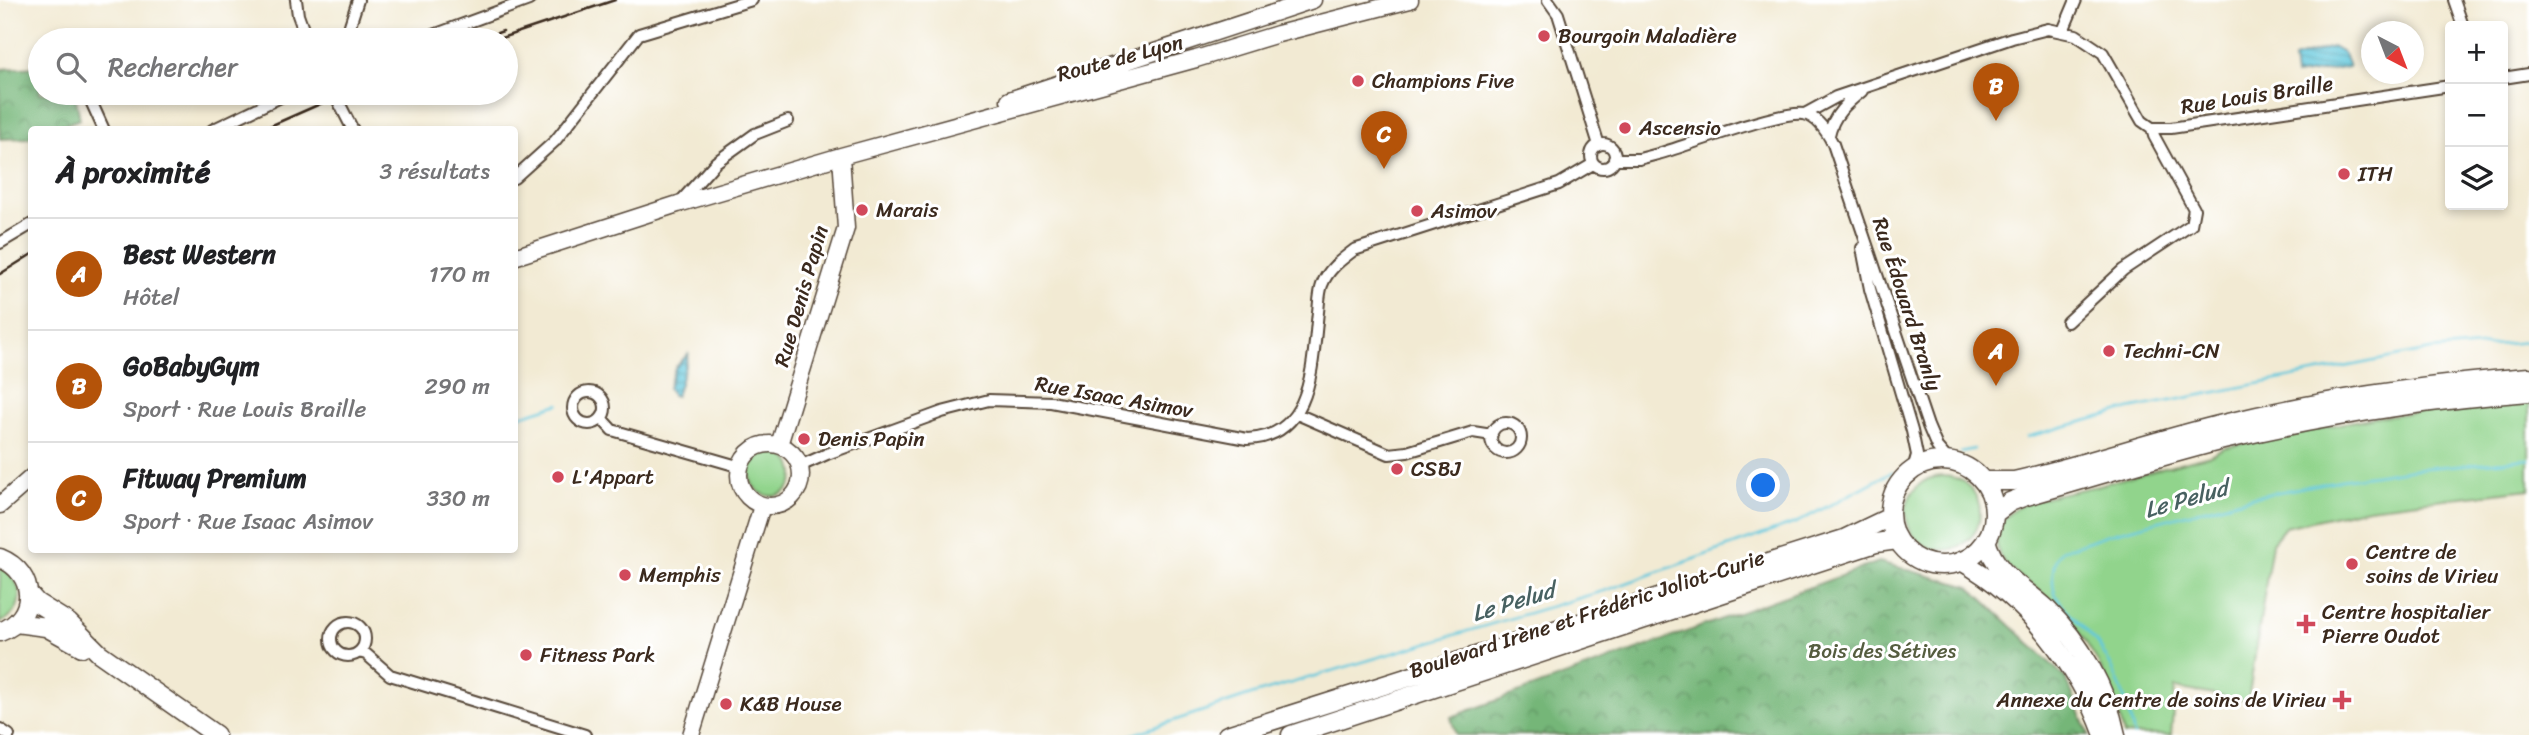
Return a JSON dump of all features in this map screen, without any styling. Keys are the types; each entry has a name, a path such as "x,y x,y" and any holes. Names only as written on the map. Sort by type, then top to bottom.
{"main road":[{"name":"Route de Lyon","path":"841,156 1313,0"},
{"name":"Route de Lyon","path":"518,256 678,204 841,156 1278,34 1410,0"},
{"name":"Rue Denis Papin","path":"779,446 846,228 841,156"},
{"path":"1983,481 2014,481 2220,425 2328,402 2529,377"},
{"path":"1994,514 2010,502 2023,497 2226,440 2333,417 2431,402 2529,392"},
{"path":"767,444 779,446 788,450 800,466 801,476 794,495 787,502 762,506 748,497 742,488 741,467 746,456 755,448 767,444"},
{"path":"1936,461 1949,461 1962,464 1983,481 1990,491 1994,514 1992,528 1979,549 1961,561 1947,565 1932,564 1906,551 1897,540 1890,517 1893,495 1913,469 1936,461"},
{"path":"0,492 28,468"},
{"path":"0,505 28,480"},
{"path":"691,735 762,506"},
{"name":"Boulevard Irène et Frédéric Joliot-Curie","path":"1227,735 1844,539 1890,517"},
{"name":"Boulevard Irène et Frédéric Joliot-Curie","path":"1291,735 1876,543 1897,540"},
{"path":"1986,540 1994,562 2004,574 2045,607 2075,642 2096,677 2110,708 2116,735"},
{"path":"0,558 16,567 28,593 27,604 16,623 0,632"},
{"path":"1961,561 1983,573 2062,652 2082,685 2104,735"},
{"path":"28,593 45,609 69,623 99,653"},
{"path":"16,623 46,627 99,653 216,735"}],"street":[{"path":"296,0 303,28"},
{"path":"350,28 358,0"},
{"path":"453,28 529,0"},
{"path":"1548,0 1558,14 1599,145"},
{"path":"1558,14 1559,0"},
{"path":"2063,31 2076,0"},
{"path":"2454,0 2461,21"},
{"path":"518,174 555,141 639,34 744,1"},
{"path":"1614,159 1639,159 1778,117 1805,114 1836,97 2030,33 2048,29 2063,31 2088,41 2103,53 2142,121 2152,128 2194,209 2191,225 2123,270 2067,322"},
{"path":"2508,77 2529,74"},
{"path":"1829,135 1836,116 1846,104 1870,85"},
{"name":"Rue Louis Braille","path":"2152,128 2171,128 2445,87"},
{"path":"93,105 102,126"},
{"path":"220,126 264,105"},
{"path":"340,105 352,126"},
{"name":"Rue Édouard Branly","path":"1805,114 1814,119 1829,135 1837,154 1928,426 1937,447 1949,461"},
{"path":"678,204 716,162 755,134 788,121"},
{"path":"1593,164 1603,168 1610,166 1614,159 1614,152 1610,147 1599,145"},
{"path":"1593,164 1591,153 1599,145"},
{"name":"Rue Édouard Branly","path":"1837,154 1870,289 1912,431 1917,455 1913,469"},
{"path":"1492,435 1473,432 1408,452 1389,454 1297,414 1311,376 1321,286 1335,264 1354,250 1559,184 1593,164"},
{"path":"0,243 28,226"},
{"name":"Rue Isaac Asimov","path":"800,466 942,412 989,400 1051,402 1247,439 1262,439 1278,433 1297,414"},
{"path":"601,419 612,430 741,467"},
{"path":"359,652 366,654 390,675 585,735"},
{"path":"0,729 9,735"}],"green space":[{"path":"28,68 28,105 77,105 80,119 60,126 28,126 28,138 0,139 0,69"},
{"path":"2529,400 2529,489 2368,508 2285,527 2272,543 2248,701 2175,688 2171,735 2124,735 2113,696 2085,640 2059,608 2004,562 1998,550 1999,530 2010,513 2043,498 2210,455 2223,448 2374,417"},
{"path":"772,452 788,458 794,474 788,490 772,496 756,490 750,474 756,458"},
{"path":"1950,476 1970,486 1978,499 1978,527 1970,540 1957,548 1936,550 1916,540 1908,527 1906,506 1916,486 1929,478"},
{"name":"Bois des Sétives","path":"1879,562 1970,587 2066,678 2089,735 1456,735 1451,717"},
{"path":"0,567 14,580 20,595 15,610 0,623"}],"water":[{"path":"2332,47 2344,54 2349,67 2295,76 2293,59"},
{"path":"689,353 676,396 672,395 668,388 675,368"}],"waterway":[{"name":"Le Pelud","path":"2027,437 2129,409 2431,350 2529,342"},
{"path":"518,417 559,404"},
{"path":"1961,452 1974,449"},
{"name":"Le Pelud","path":"2134,735 2124,697 2109,661 2055,593 2053,571 2061,551 2106,535 2252,497 2414,469 2529,459"},
{"name":"Le Pelud","path":"1131,735 1254,694 1607,590 1798,522 1892,472"}],"railway":[{"path":"518,32 615,0"},
{"path":"270,126 318,105"},
{"path":"0,274 28,256"}],"place":[{"name":"Bourgoin Maladière","path":"1544,36"},
{"name":"Champions Five","path":"1358,81"},
{"name":"GoBabyGym","path":"1996,121"},
{"name":"Ascensio","path":"1625,128"},
{"name":"Fitway Premium","path":"1384,169"},
{"name":"ITH","path":"2344,174"},
{"name":"Marais","path":"862,210"},
{"name":"Asimov","path":"1417,211"},
{"name":"Techni-CN","path":"2109,351"},
{"name":"Best Western","path":"1996,386"},
{"name":"Denis Papin","path":"804,439"},
{"name":"CSBJ","path":"1397,469"},
{"name":"L'Appart","path":"558,477"},
{"name":"Centre de soins de Virieu","path":"2352,564"},
{"name":"Memphis","path":"625,575"},
{"name":"Centre hospitalier Pierre Oudot","path":"2306,624"},
{"name":"Fitness Park","path":"526,655"},
{"name":"Annexe du Centre de soins de Virieu","path":"2342,700"},
{"name":"K&B House","path":"726,704"}]}
